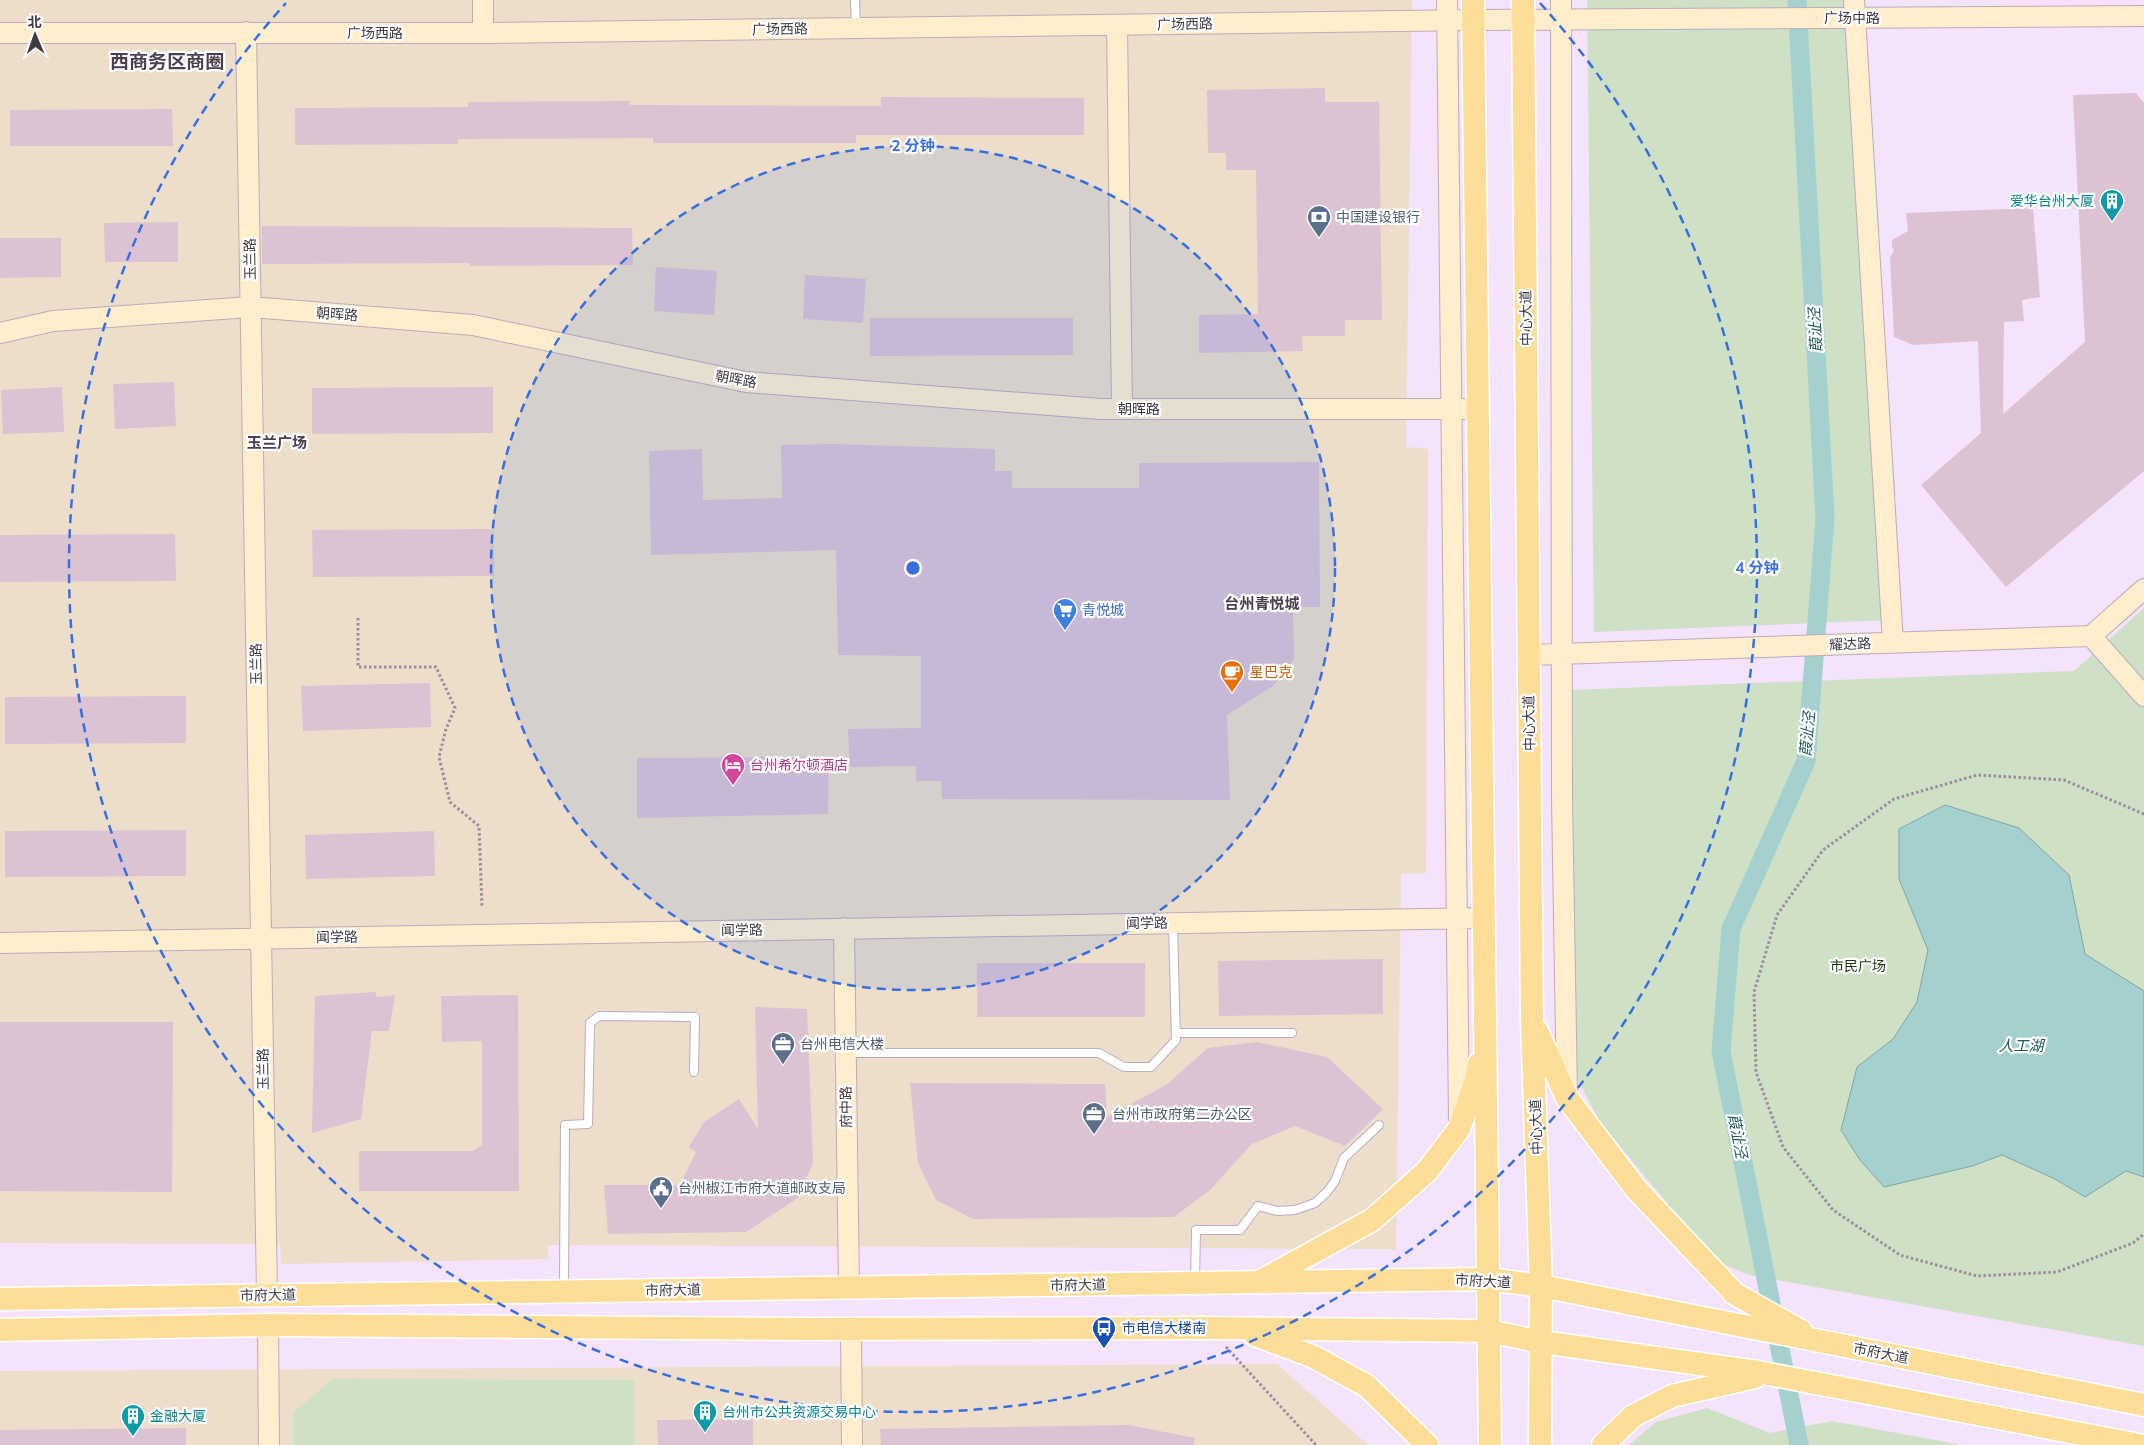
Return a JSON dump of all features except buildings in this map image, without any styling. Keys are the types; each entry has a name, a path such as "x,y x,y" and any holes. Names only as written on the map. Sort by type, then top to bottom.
{"main road":[{"path":"1473,10 1490,1445"},
{"name":"中心大道","path":"1523,10 1532,1021 1541,1286 1540,1445"},
{"path":"1532,1021 1567,1098 1636,1189 1735,1294 1817,1341"},
{"path":"1259,1282 1372,1220 1427,1171 1459,1128 1476,1080 1486,1026"},
{"name":"市府大道","path":"0,1299 1489,1279 1541,1286 2144,1405"},
{"path":"0,1330 268,1325 1209,1328 1242,1330 1489,1331 1541,1342 1772,1375 2139,1445"},
{"path":"1242,1330 1314,1357 1367,1386 1427,1445"},
{"path":"1602,1445 1632,1416 1672,1396 1748,1378 1772,1375"}],"street":[{"path":"483,0 483,33"},
{"path":"1447,0 1459,1128"},
{"name":"广场西路","path":"0,33 483,33 1117,25 1447,20 1473,10 1561,10"},
{"path":"1561,10 1562,798 1567,1098"},
{"name":"广场中路","path":"1561,10 1760,18 1849,12 2144,16"},
{"path":"1849,12 1893,643"},
{"path":"1117,25 1122,410"},
{"name":"玉兰路","path":"246,32 266,1295"},
{"name":"朝晖路","path":"0,333 53,321 250,307 473,325 746,382 1122,410 1478,409"},
{"path":"2144,589 2091,636 2144,696"},
{"name":"耀达路","path":"1529,655 2091,636"},
{"name":"闻学路","path":"0,943 1485,918"},
{"name":"府中路","path":"844,928 849,1287"},
{"path":"268,1325 269,1445"},
{"path":"851,1328 852,1445"}],"lane":[{"path":"855,0 856,28"},
{"path":"845,1054 1099,1053 1124,1067 1151,1067 1176,1040 1173,923"},
{"path":"564,1291 565,1125 588,1124 590,1023 600,1016 695,1016 694,1072"},
{"path":"1176,1033 1292,1034"},
{"path":"1195,1283 1196,1230 1240,1230 1258,1206 1277,1211 1295,1210 1315,1203 1335,1182 1344,1158 1378,1125"}],"path":[{"path":"358,618 358,667 436,667 455,708 446,729 439,758 450,802 479,826 482,907"},
{"path":"2144,814 2064,780 2006,776 1977,775 1894,799 1823,850 1777,915 1754,992 1756,1072 1783,1147 1833,1210 1900,1255 1977,1276 2058,1272 2133,1243 2144,1234"},
{"path":"1209,1328 1316,1445"}],"shaded area":[{"path":"0,0 1412,0 1406,447 1428,449 1426,873 1401,874 1396,1249 548,1245 548,1259 281,1264 280,1244 0,1243"},
{"path":"1277,1364 1368,1445 0,1445 0,1371"}],"green space":[{"path":"1587,0 1854,0 1891,620 1594,632"},
{"name":"市民广场","path":"2144,608 2144,1346 1749,1275 1715,1261 1600,1122 1573,1071 1570,690 2074,671"},
{"path":"333,1379 634,1380 635,1445 293,1445 293,1413"},
{"path":"1707,1408 1770,1433 1832,1421 1962,1445 1629,1445 1656,1422"}],"water":[{"name":"人工湖","path":"1945,805 2019,828 2069,875 2085,954 2144,991 2144,1177 2126,1171 2085,1197 2055,1179 2002,1155 1972,1166 1884,1187 1860,1160 1841,1130 1857,1067 1893,1039 1917,1002 1928,950 1899,879 1899,829"}],"waterway":[{"name":"葭沚泾","path":"1797,0 1825,519 1806,761 1731,929 1721,1051 1799,1445"}],"place":[{"name":"爱华台州大厦","path":"2112,222"},
{"name":"中国建设银行","path":"1319,238"},
{"name":"青悦城","path":"1065,631"},
{"name":"星巴克","path":"1232,693"},
{"name":"台州希尔顿酒店","path":"733,786"},
{"name":"台州电信大楼","path":"783,1065"},
{"name":"台州市政府第二办公区","path":"1094,1135"},
{"name":"台州椒江市府大道邮政支局","path":"661,1209"},
{"name":"市电信大楼南","path":"1104,1349"},
{"name":"台州市公共资源交易中心","path":"705,1433"},
{"name":"金融大厦","path":"133,1437"}],"district":[{"name":"西商务区商圈","path":"167,61"},
{"name":"玉兰广场","path":"277,442"},
{"name":"台州青悦城","path":"1262,603"}]}
